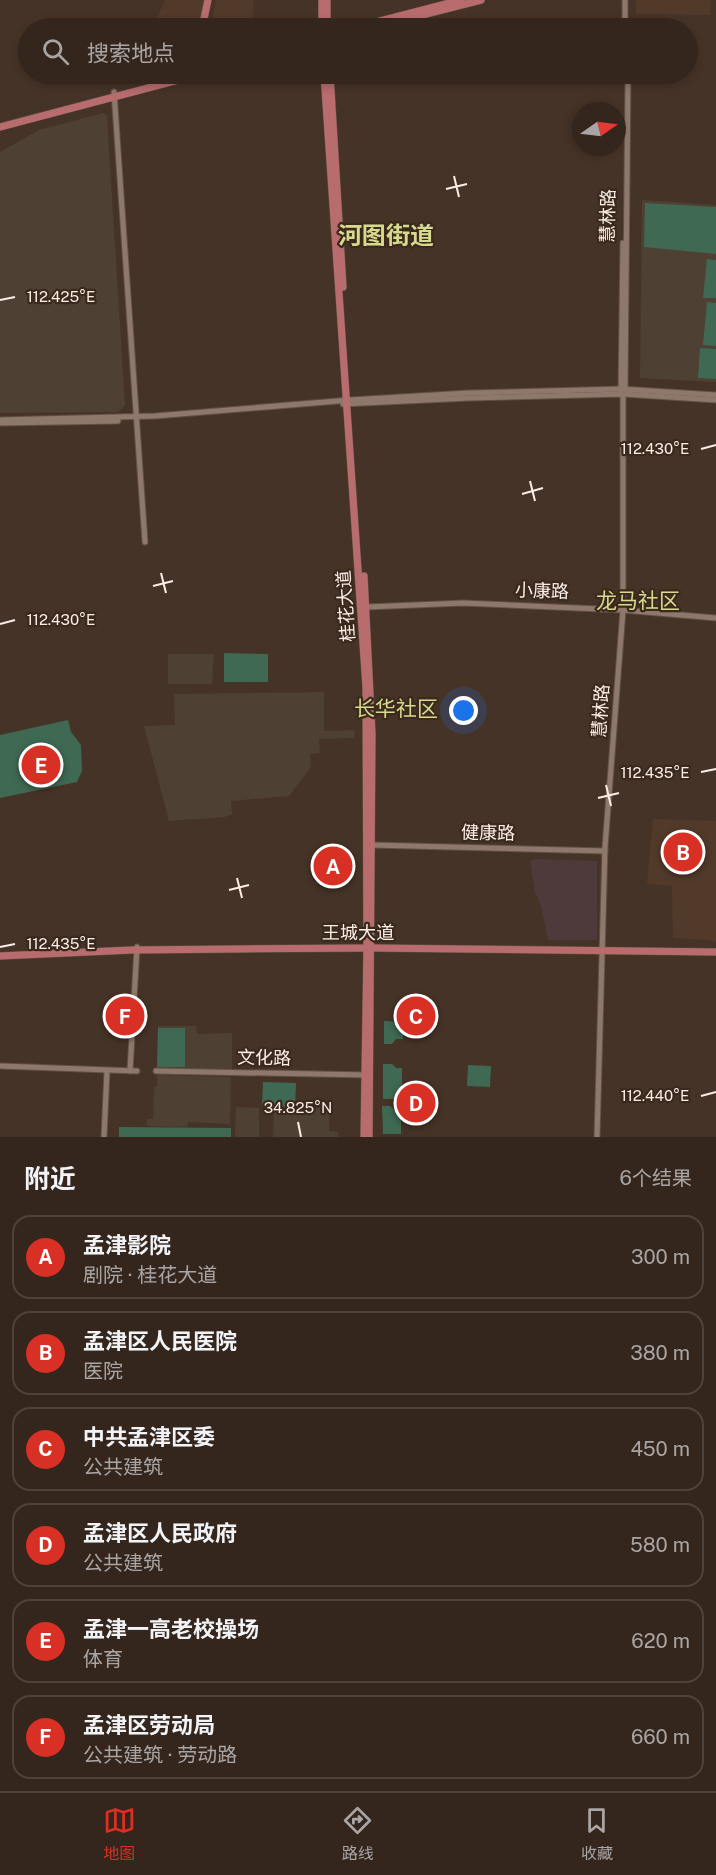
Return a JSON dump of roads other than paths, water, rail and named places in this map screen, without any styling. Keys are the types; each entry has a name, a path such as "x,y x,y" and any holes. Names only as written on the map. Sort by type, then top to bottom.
{"main road":[{"path":"204,18 208,0"},
{"path":"322,0 322,18"},
{"path":"327,0 327,18"},
{"path":"392,18 462,0"},
{"path":"410,18 481,0"},
{"path":"115,94 148,84"},
{"path":"0,125 156,84"},
{"name":"桂花大道","path":"325,84 348,402 367,607 372,734 369,947"},
{"name":"桂花大道","path":"331,84 366,687 369,1137"},
{"name":"王城大道","path":"0,955 137,948 369,947 716,950"},
{"name":"桂花大道","path":"364,1137 368,1075"}],"street":[{"path":"627,0 627,18"},
{"name":"慧林路","path":"597,1137 604,851 623,610 626,84"},
{"path":"115,94 145,542"},
{"path":"623,391 716,400"},
{"path":"0,422 137,419 348,402 623,391 716,395"},
{"name":"小康路","path":"367,607 463,603 623,610 716,618"},
{"name":"健康路","path":"372,845 604,851"},
{"path":"0,1066 133,1071 137,948"},
{"path":"104,1137 107,1071"},
{"name":"文化路","path":"156,1071 368,1075"}],"place":[{"name":"孟津一高老校操场","path":"41,765"},
{"name":"孟津区人民医院","path":"683,852"},
{"name":"孟津影院","path":"333,866"},
{"name":"孟津区劳动局","path":"125,1016"},
{"name":"中共孟津区委","path":"416,1016"},
{"name":"孟津区人民政府","path":"416,1103"}],"district":[{"name":"河图街道","path":"386,236"},
{"name":"龙马社区","path":"638,601"},
{"name":"长华社区","path":"396,709"}]}
